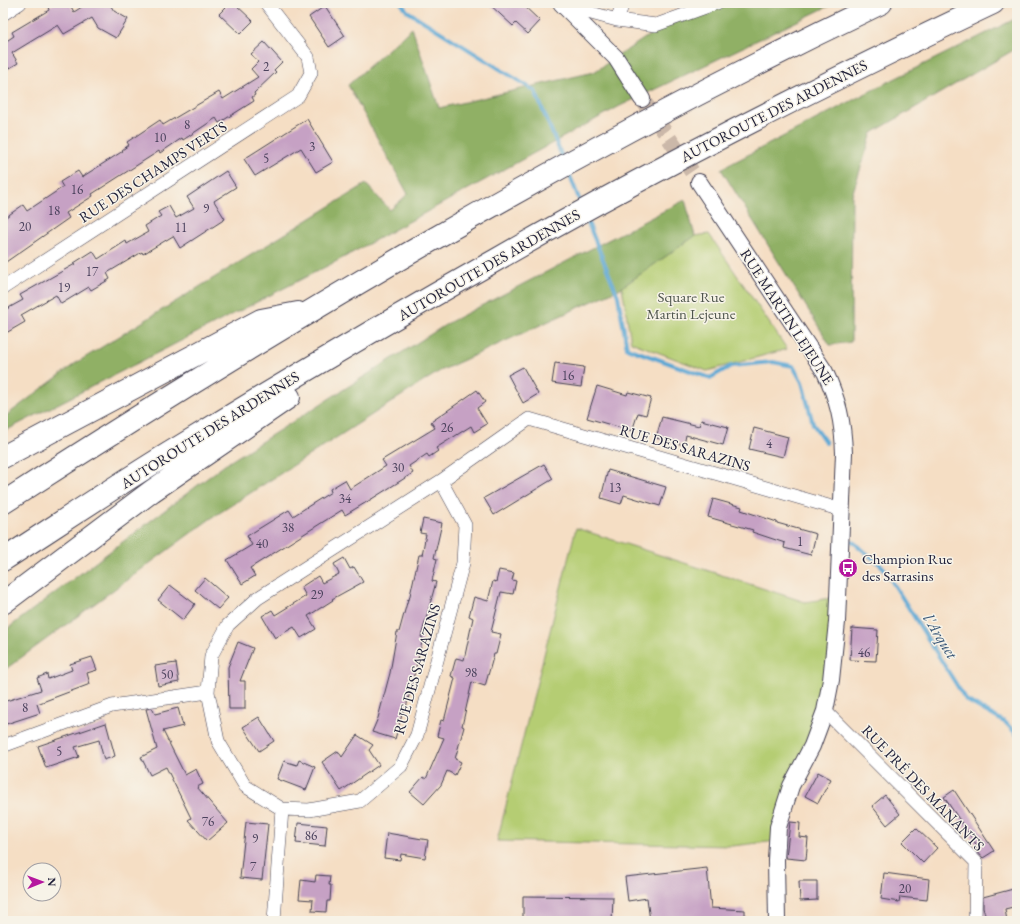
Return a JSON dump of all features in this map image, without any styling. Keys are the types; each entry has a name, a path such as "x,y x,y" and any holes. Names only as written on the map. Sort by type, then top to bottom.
{"highway":[{"path":"3,503 158,403 311,311 602,146 752,66 881,3"},
{"name":"AUTOROUTE DES ARDENNES","path":"3,560 179,447 497,259 610,196 892,51 993,3"},
{"path":"3,457 261,320 311,311"},
{"path":"3,603 152,491 293,394 324,360"}],"street":[{"path":"3,14 20,3"},
{"name":"RUE DES CHAMPS VERTS","path":"3,288 298,96 311,73 308,56 266,3"},
{"path":"617,20 623,3"},
{"path":"563,5 617,20 656,25 717,3"},
{"path":"563,5 616,58 642,99"},
{"name":"RUE MARTIN LEJEUNE","path":"699,182 825,372 836,397 844,434 842,510 835,647 831,680 825,711 812,746 791,786 778,827 776,860 777,921"},
{"name":"RUE DES SARAZINS","path":"441,481 465,525 463,563 417,735 401,766 360,801 309,810 282,809 245,786 218,741 208,692 211,656 228,625 258,598 441,481 529,419 842,510"},
{"path":"3,746 112,706 208,692"},
{"name":"RUE PRÉ DES MANANTS","path":"825,711 976,862 975,921"},
{"path":"274,921 282,809"}],"green space":[{"path":"717,3 835,3 620,106 339,260 3,432 3,418 76,363 366,184 390,210 408,194 348,85 412,28 439,108 594,72 657,30"},
{"path":"1017,18 1017,48 872,133 852,195 851,342 830,345 721,169 880,86"},
{"path":"685,200 695,236 619,289 440,371 210,519 3,671 3,632 226,464 450,322"},
{"name":"Square Rue Martin Lejeune","path":"709,234 787,349 707,371 631,342 622,287 695,236"},
{"path":"576,528 805,602 838,597 831,680 777,841 732,846 497,841"}],"building":[{"path":"55,3 69,3 74,12 88,3 109,3 114,11 128,19 116,38 98,28 92,18 64,34 58,25 12,53 18,63 3,72 3,39 5,42 14,36 12,32 49,10 48,7"},
{"path":"230,3 234,3 253,21 240,34 219,14"},
{"path":"488,3 521,3 540,21 528,34 516,23 513,26"},
{"path":"325,6 345,36 329,47 309,17"},
{"path":"264,42 282,62 274,70 276,72 254,93 255,95 252,97 254,101 219,123 216,118 183,140 182,138 160,153 159,151 92,194 93,196 66,213 69,218 3,264 3,219 23,205 27,211 63,187 60,182 78,171 82,177 123,151 122,150 129,145 127,142 160,120 163,125 219,92 223,99 258,77 251,69 258,62 251,54"},
{"path":"307,119 333,162 316,172 301,148 255,176 244,159"},
{"path":"226,171 236,187 214,201 225,219 180,248 173,236 143,254 142,252 107,273 110,279 91,290 89,287 61,304 56,295 21,315 25,322 6,333 3,327 3,311 23,300 20,295 75,264 74,263 93,251 98,259 126,241 127,244 148,232 145,226 161,216 158,212 169,206 176,218 194,208 187,197"},
{"path":"555,363 584,367 581,387 552,383"},
{"path":"523,367 538,394 523,403 508,375"},
{"path":"597,386 627,395 628,392 651,398 646,415 638,413 632,431 587,418"},
{"path":"477,390 485,402 477,408 487,424 474,432 471,426 436,448 438,451 429,457 427,454 409,466 413,473 345,515 342,510 250,568 255,576 242,584 227,560 252,545 247,536 289,510 293,516 331,492 330,489 345,480 350,489 386,466 382,460 435,428 431,422"},
{"path":"662,417 699,426 701,420 728,427 723,445 686,435 684,445 656,438"},
{"path":"754,428 788,437 783,457 749,449"},
{"path":"544,464 553,479 494,515 484,498"},
{"path":"608,470 666,487 660,506 624,495 621,504 601,498"},
{"path":"713,499 742,507 741,510 777,523 816,534 811,555 784,548 785,543 752,532 753,530 708,517"},
{"path":"423,519 442,523 434,558 437,559 432,581 436,582 421,637 423,638 406,708 404,708 395,739 372,732 378,718 390,673 397,632 399,632 408,599 409,600 419,555 422,555 426,534 420,533"},
{"path":"344,558 350,569 354,567 363,582 332,599 333,600 308,616 316,629 301,638 294,627 275,638 262,616 272,610 275,615 306,596 301,587 318,576 322,583 339,574 334,564"},
{"path":"499,570 514,573 512,580 516,581 513,594 501,592 491,632 501,634 496,654 494,654 485,686 472,682 462,726 464,727 455,759 461,762 455,775 447,771 441,785 424,804 410,792 423,777 426,779 444,738 437,736 441,720 444,721 455,678 451,676 456,658 464,660 473,618 469,616 474,597 488,601 493,581 496,582"},
{"path":"205,578 228,598 218,609 195,590"},
{"path":"170,585 195,604 183,620 158,600"},
{"path":"852,628 878,630 876,661 850,660"},
{"path":"238,642 253,648 240,681 245,681 245,709 229,709 228,667"},
{"path":"92,657 97,670 87,673 90,684 37,704 40,713 3,725 3,702 41,690 37,678 47,674 48,679 72,670 70,664"},
{"path":"176,663 179,682 158,686 155,666"},
{"path":"152,708 155,714 178,708 183,726 163,731 185,775 196,769 203,784 197,787 228,823 207,841 188,820 191,818 166,767 150,775 141,757 157,749 146,709"},
{"path":"259,717 274,741 259,751 243,727"},
{"path":"106,723 115,756 104,760 99,740 75,747 79,757 46,768 38,746"},
{"path":"357,735 373,745 369,750 379,765 341,791 322,762 338,751 342,757"},
{"path":"299,760 315,767 306,790 277,779 284,761 297,765"},
{"path":"818,772 831,779 818,803 805,796"},
{"path":"954,790 994,851 983,858 975,849 978,847 944,797"},
{"path":"885,795 900,814 887,825 872,806"},
{"path":"246,822 268,824 262,880 240,878"},
{"path":"790,822 800,823 799,837 808,838 806,860 786,858"},
{"path":"298,823 327,826 325,846 296,843"},
{"path":"916,828 937,848 923,863 902,842"},
{"path":"387,833 428,840 425,858 401,854 400,860 384,858"},
{"path":"707,868 711,908 745,910 745,921 650,921 647,898 628,901 625,877"},
{"path":"884,873 929,879 927,900 900,897 899,902 881,899"},
{"path":"316,875 330,876 330,901 327,901 326,912 312,911 313,900 299,899 301,880 315,882"},
{"path":"799,881 817,881 817,900 800,901"},
{"path":"1017,888 1017,906 1005,909 1007,921 987,921 983,908 983,897"},
{"path":"523,896 613,897 612,921 523,921"}],"waterway":[{"path":"401,3 407,11 535,91 563,159"},
{"path":"568,171 581,204"},
{"path":"586,218 618,296 627,348 710,378 731,366 773,362 793,366 802,382 813,424 826,443"},
{"name":"l'Arquet","path":"852,541 883,567 966,700 1006,723 1017,735"}],"tunnel":[{"path":"642,99 699,182"}],"place":[{"name":"Champion Rue des Sarrasins","path":"848,568"}]}
